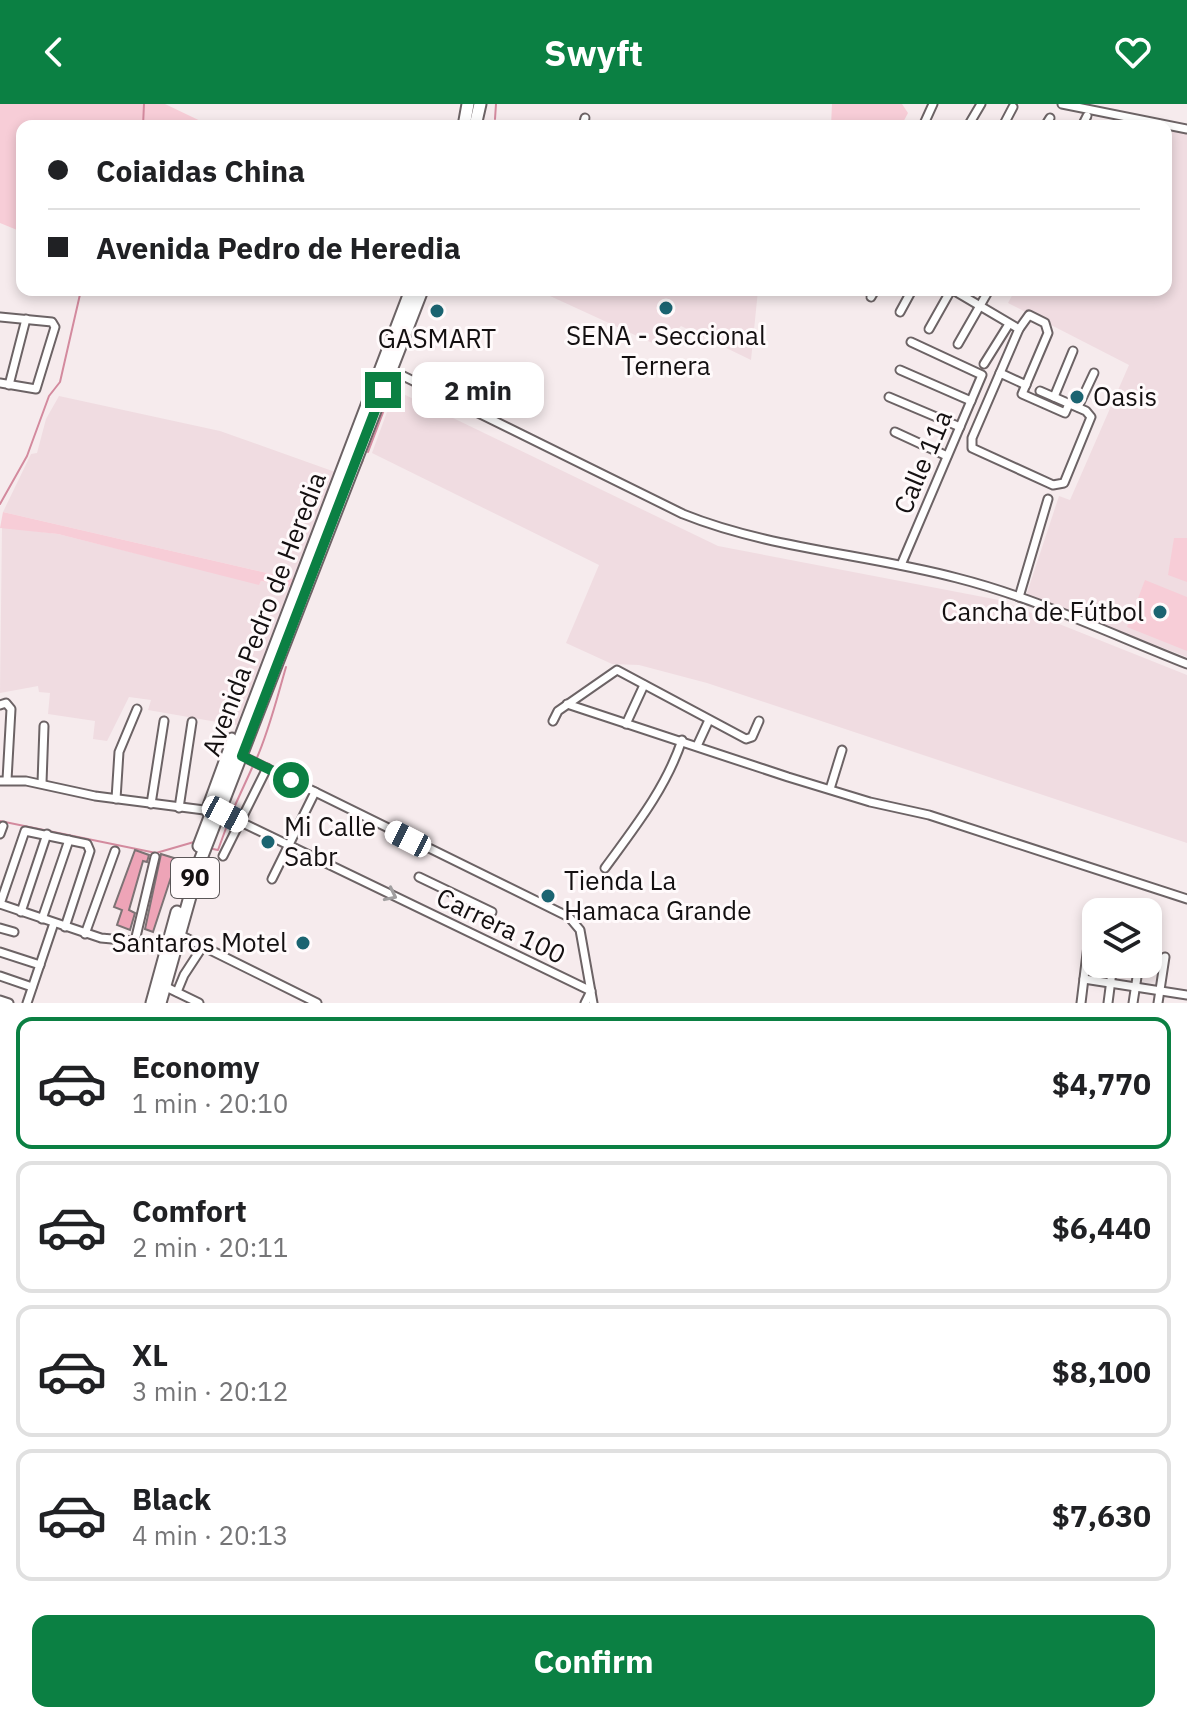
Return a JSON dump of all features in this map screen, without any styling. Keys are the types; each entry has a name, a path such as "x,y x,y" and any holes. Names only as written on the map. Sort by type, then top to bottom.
{"highway":[{"name":"Avenida Pedro de Heredia","path":"160,1003 212,811 242,756 386,368 409,296"},
{"name":"Avenida Pedro de Heredia","path":"152,1003 167,944 212,811 386,368 419,296"}],"street":[{"path":"1062,104 1142,120"},
{"path":"1006,120 1013,107"},
{"path":"1085,120 1087,116"},
{"path":"900,312 909,296"},
{"path":"929,329 948,296"},
{"path":"962,296 999,312 1009,324 1019,329"},
{"path":"958,344 986,296"},
{"path":"1040,391 1078,407 1089,413 1090,421 1067,480 1057,486 974,450 971,445 1000,373 1019,329 1031,315 1045,323 1048,330 1022,394 1065,413 1069,404"},
{"path":"0,317 52,322 55,327 36,389 0,383"},
{"path":"9,385 26,319"},
{"path":"984,364 1009,324"},
{"name":"Calle 11a","path":"901,565 982,375 911,342"},
{"path":"1054,397 1073,351"},
{"path":"386,368 683,514 724,530 957,578 1019,597 1187,664"},
{"path":"900,370 971,401"},
{"path":"1000,373 1026,385"},
{"path":"1078,407 1094,373"},
{"path":"889,397 960,427"},
{"path":"895,432 947,456"},
{"path":"1019,597 1048,499"},
{"path":"553,721 558,711 617,670 746,739 752,737 759,721"},
{"path":"626,724 644,685"},
{"path":"0,705 6,703 11,709 4,780"},
{"path":"567,704 830,789 929,815 1187,899"},
{"path":"116,799 119,752 137,709"},
{"path":"697,746 709,720"},
{"path":"151,804 164,721"},
{"path":"179,808 192,722"},
{"path":"42,783 44,726"},
{"path":"212,811 232,737"},
{"path":"605,868 656,796 674,766 682,740"},
{"path":"830,789 842,750"},
{"path":"242,756 576,923 593,1003"},
{"path":"223,856 267,768"},
{"name":"Carrera 100","path":"4,780 42,783 116,799 212,811 591,991"},
{"path":"272,879 315,792"},
{"path":"65,927 90,851 87,844 25,831 0,904 21,912 85,934 112,940 167,944"},
{"path":"21,912 47,834"},
{"path":"42,919 69,840"},
{"path":"85,934 115,851"},
{"path":"135,941 155,857"},
{"path":"419,877 492,912"},
{"path":"27,1003 54,923"},
{"path":"0,928 14,932"},
{"path":"178,934 317,1003"},
{"path":"177,992 203,946"},
{"path":"0,952 40,965"},
{"path":"1158,1003 1165,957"},
{"path":"0,976 32,987"},
{"path":"1108,1003 1112,978"},
{"path":"1133,1003 1137,978"},
{"path":"1081,1003 1084,979 1187,996 1186,1003"},
{"path":"164,986 199,1003"},
{"path":"585,1003 591,991"},
{"path":"0,1000 9,1003"}],"shaded area":[{"path":"0,104 165,104 198,120 16,120 16,230 0,223"},
{"path":"832,104 902,104 908,113 904,120 831,120"},
{"path":"1172,130 1187,134 1187,657 1026,596 1059,496 1070,500 1129,365 1008,303 1012,296 1172,296"},
{"name":"SENA - Seccional Ternera","path":"550,296 757,296 751,360 681,326 661,347"},
{"path":"395,390 718,546 999,600 1187,675 1187,843 707,683 639,665 612,664 566,643 599,565 372,453"},
{"path":"59,396 220,431 338,473 297,580 3,512 31,454 37,453 46,419"},
{"path":"3,512 297,580 292,587 261,581 259,585 58,534 0,528"},
{"path":"2,527 58,534 259,584 261,581 292,587 240,726 148,710 151,700 129,697 107,741 93,739 95,721 48,714 50,693 39,692 38,686 0,693"},
{"path":"1174,538 1187,538 1187,582 1168,575"},
{"name":"Cancha de Fútbol","path":"1145,580 1187,597 1187,651 1127,627"}],"building":[{"path":"135,850 149,855 147,862 143,861 129,910 135,913 130,930 117,925 122,910 114,907"},
{"path":"161,854 177,859 153,932 145,929"}],"waterway":[{"path":"143,120 144,104"},
{"path":"495,119 496,104"},
{"path":"0,504 27,456 49,396 60,382 80,296"},
{"path":"368,452 395,381"},
{"path":"357,473 363,460"},
{"path":"311,593 322,561"},
{"path":"256,760 286,667"},
{"path":"232,812 252,768"},
{"path":"213,849 218,850 229,820"},
{"path":"0,821 156,853 194,842"}],"place":[{"name":"SENA - Seccional Ternera","path":"666,308"},
{"name":"GASMART","path":"437,311"},
{"name":"Oasis","path":"1077,397"},
{"name":"Cancha de Fútbol","path":"1160,612"},
{"name":"Mi Calle Sabr","path":"268,842"},
{"name":"Tienda La Hamaca Grande","path":"548,896"},
{"name":"Santaros Motel","path":"303,943"}],"route":[{"path":"291,780 242,756 383,390"}]}
